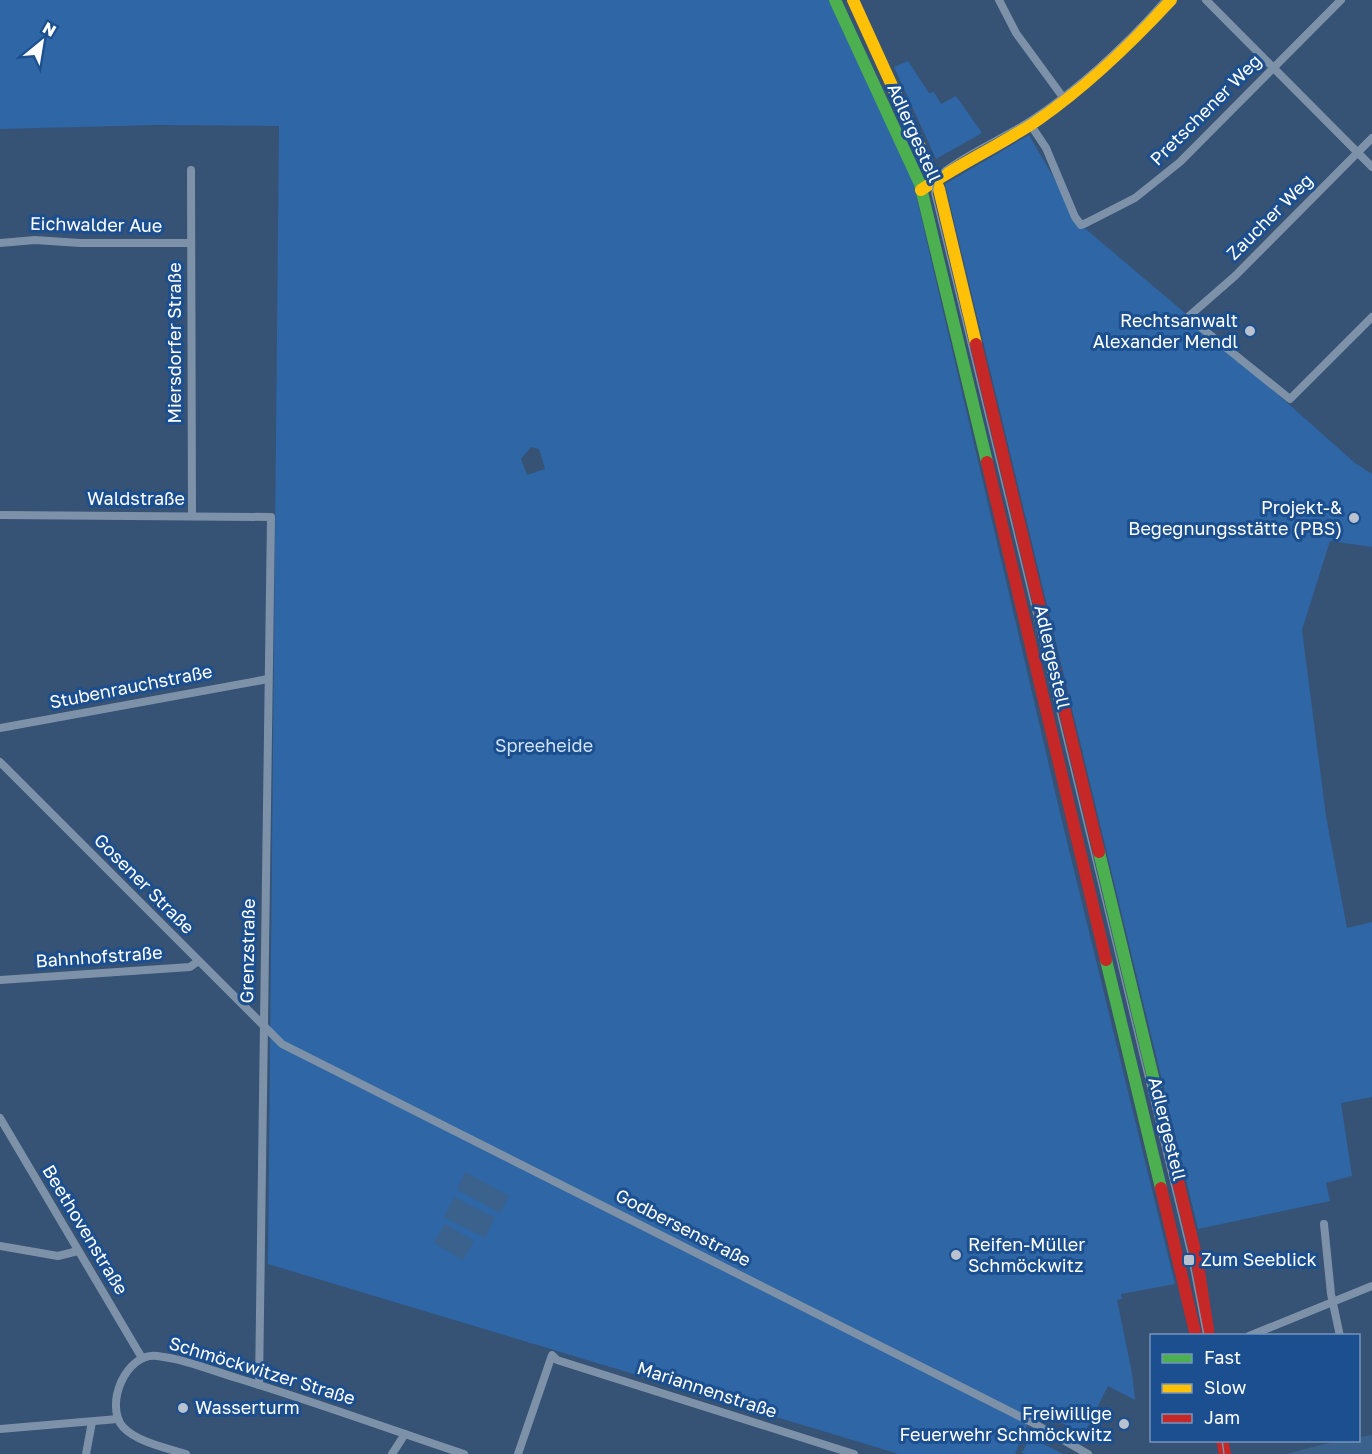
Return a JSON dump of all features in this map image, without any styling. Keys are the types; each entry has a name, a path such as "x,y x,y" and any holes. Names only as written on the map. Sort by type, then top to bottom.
{"main road":[{"name":"Adlergestell","path":"835,0 913,167 921,190 1196,1334"},
{"name":"Adlergestell","path":"853,0 936,180 1195,1247 1205,1297 1209,1334"},
{"path":"921,190 1030,124 1065,100 1118,56 1171,0"}],"street":[{"path":"999,0 1016,33 1065,100"},
{"path":"1206,0 1372,167"},
{"name":"Pretschener Weg","path":"1030,124 1046,148 1081,225 1114,210 1158,181 1341,0"},
{"name":"Zaucher Weg","path":"1372,138 1235,276 1188,317 1290,399 1372,316"},
{"name":"Miersdorfer Straße","path":"191,170 192,516"},
{"name":"Eichwalder Aue","path":"0,243 35,240 80,243 191,243"},
{"name":"Waldstraße","path":"0,515 271,517"},
{"name":"Grenzstraße","path":"259,1385 271,517"},
{"name":"Stubenrauchstraße","path":"0,728 268,679"},
{"name":"Gosener Straße","path":"0,762 264,1029"},
{"name":"Bahnhofstraße","path":"0,980 190,968 197,962"},
{"name":"Godbersenstraße","path":"264,1029 290,1049 1033,1423 1088,1454"},
{"name":"Beethovenstraße","path":"0,1118 142,1358"},
{"path":"1324,1224 1333,1302 1340,1334"},
{"path":"0,1246 58,1256 78,1251"},
{"path":"1252,1334 1372,1286"},
{"name":"Schmöckwitzer Straße","path":"117,1419 115,1409 118,1390 127,1372 142,1358 152,1355 259,1385 464,1454"},
{"name":"Mariannenstraße","path":"518,1454 552,1355 557,1360 851,1454"},
{"path":"0,1429 117,1419 130,1433 186,1454"},
{"path":"86,1454 92,1422"},
{"path":"392,1454 405,1434"}],"green space":[{"name":"Spreeheide","path":"0,0 829,0 913,182 1061,817 1175,1284 1121,1294 1122,1299 1117,1300 1132,1373 1135,1400 1108,1386 1084,1434 1034,1409 1015,1454 899,1454 268,1264 279,126 158,125 0,129","holes":["531,447 539,449 545,469 527,475 521,459"]},
{"path":"908,61 929,93 934,92 941,104 956,96 982,133 936,159 894,67"},
{"path":"1029,135 1081,225 1211,335 1355,463 1372,474 1372,547 1330,541 1302,630 1326,816 1347,928 1372,922 1372,1097 1341,1103 1352,1176 1326,1183 1330,1201 1198,1229 945,184"},
{"path":"1030,1437 1063,1454 1022,1453"}],"shaded area":[{"path":"465,1172 509,1196 500,1213 457,1189"},
{"path":"454,1197 495,1218 485,1238 444,1217"},
{"path":"445,1224 474,1241 463,1260 434,1243"},
{"path":"1372,1435 1372,1454 1285,1454 1333,1442 1360,1442 1360,1437"}],"tram line":[{"path":"1162,0 1115,49 1064,93 1028,119 944,168 935,178 932,193 1188,1253 1204,1334"},
{"path":"1222,1442 1224,1454"}],"traffic: fast":[{"path":"835,0 920,184 987,462"},
{"path":"1099,852 1171,1152"},
{"path":"1106,960 1161,1188"}],"traffic: slow":[{"path":"853,0 939,189 976,344"},
{"path":"921,190 1025,128 1057,106 1108,63 1171,0"}],"traffic: jam":[{"path":"976,344 1099,852"},
{"path":"987,462 1106,960"},
{"path":"1171,1152 1197,1259 1209,1334"},
{"path":"1161,1188 1196,1334"},
{"path":"1222,1442 1225,1454"}],"place":[{"name":"Rechtsanwalt Alexander Mendl","path":"1250,331"},
{"name":"Projekt-& Begegnungsstätte (PBS)","path":"1354,518"},
{"name":"Reifen-Müller Schmöckwitz","path":"956,1255"},
{"name":"Zum Seeblick","path":"1189,1260"},
{"name":"Wasserturm","path":"183,1408"},
{"name":"Freiwillige Feuerwehr Schmöckwitz","path":"1124,1424"}]}
